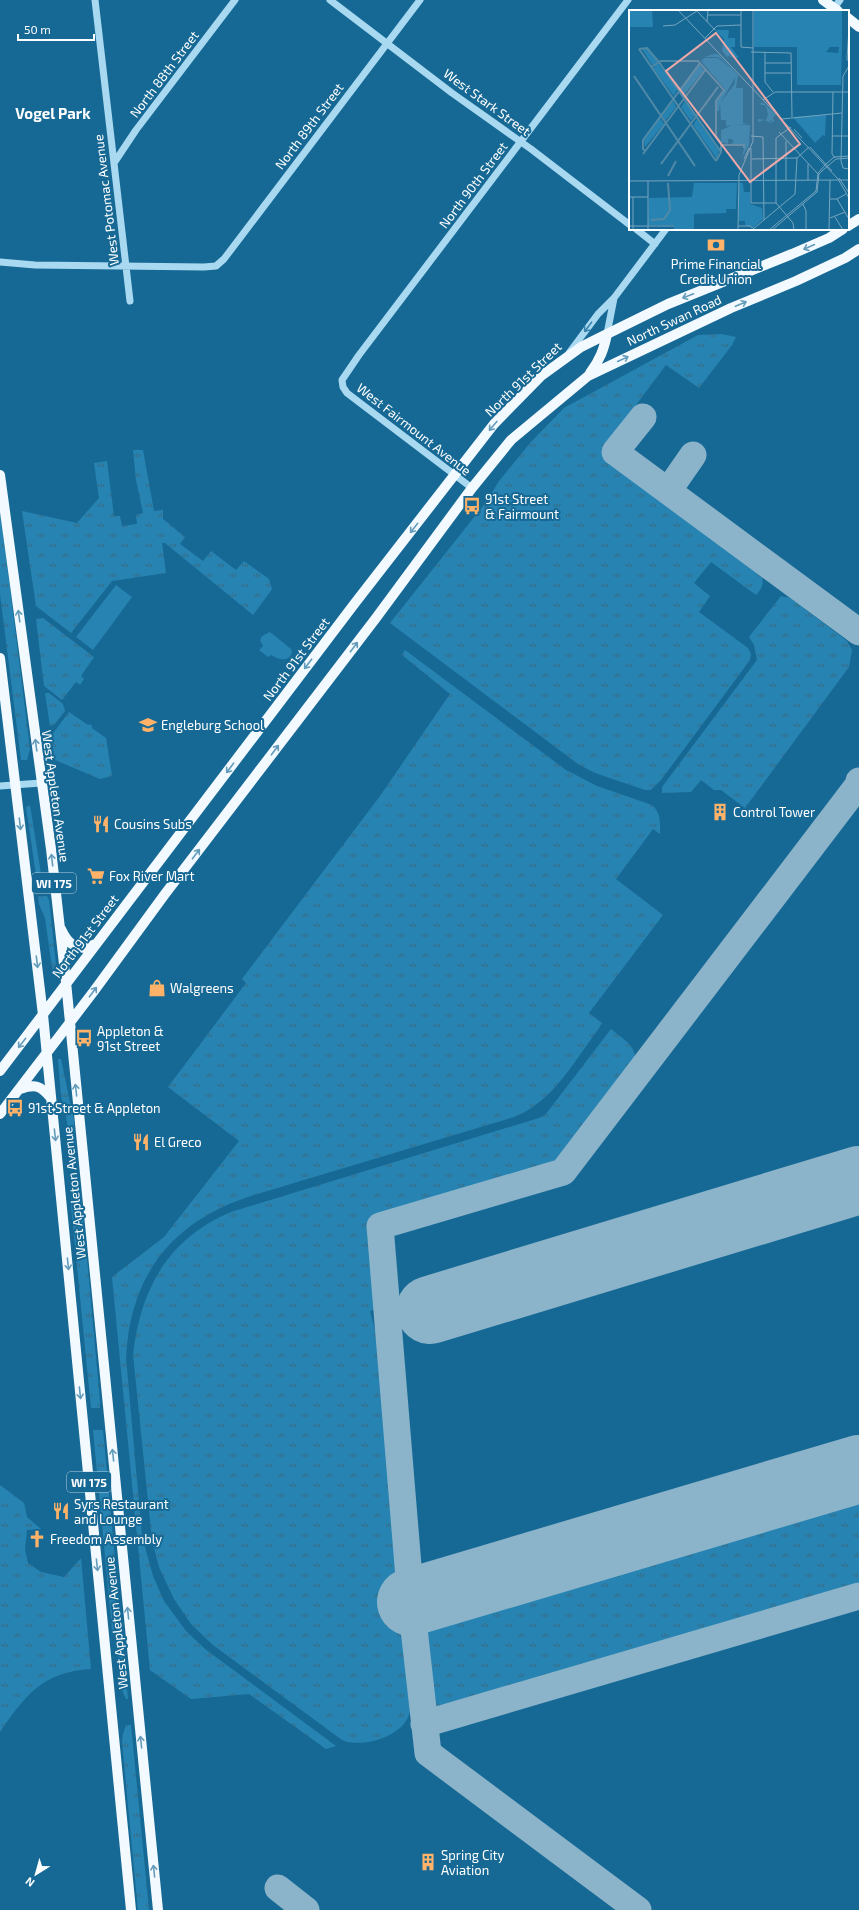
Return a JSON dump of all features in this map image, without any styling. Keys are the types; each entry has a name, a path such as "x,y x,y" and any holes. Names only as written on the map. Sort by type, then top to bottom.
{"main road":[{"path":"823,0 836,7"},
{"path":"849,19 859,27"},
{"path":"849,225 859,220"},
{"name":"North Swan Road","path":"563,361 581,347 668,304 792,254 829,238 841,230"},
{"name":"North Swan Road","path":"588,376 731,308 796,281 845,258 859,249"},
{"path":"0,1114 47,1054 165,894 376,618 472,488 511,440 588,376 598,363 604,350 607,334"},
{"name":"North 91st Street","path":"0,1071 355,602 494,424 541,376 563,361"},
{"name":"West Appleton Avenue","path":"0,475 55,884 66,982 158,1910"},
{"name":"West Appleton Avenue","path":"0,658 43,1014 131,1910"},
{"path":"28,883 55,884"},
{"path":"59,925 64,936 76,947 86,948 95,944"},
{"path":"20,1089 34,1085 40,1088 51,1098"}],"street":[{"name":"West Potomac Avenue","path":"95,0 130,301"},
{"name":"North 88th Street","path":"114,163 136,130 235,0"},
{"name":"West Stark Street","path":"330,0 452,93 521,141 629,223"},
{"name":"North 89th Street","path":"125,266 204,267 216,266 224,259 420,0"},
{"name":"North 90th Street","path":"343,387 342,380 349,370 628,0"},
{"path":"637,230 655,244"},
{"name":"North 91st Street","path":"563,361 598,314 614,298 665,230"},
{"path":"0,262 125,266"},
{"name":"North 91st Street","path":"607,334 614,298"},
{"name":"West Fairmount Avenue","path":"343,387 347,393 472,488"},
{"path":"0,786 41,783"}],"green space":[{"path":"721,334 736,337 732,345 699,388 666,365 633,409 634,412 615,440 611,438 601,453 762,577 763,580 762,587 756,595 711,562 694,583 710,596 699,612 748,648 751,654 750,660 661,780 651,790 645,790 595,773 578,764 390,623 487,501 499,481 531,442 564,408 698,335"},
{"path":"133,450 143,450 154,511 163,510 163,519 185,537 180,544 203,561 211,551 236,570 244,561 269,579 272,589 253,615 165,543 162,543 166,573 112,581 71,633 36,606 22,511 77,523 99,498 94,463 107,461 114,516 120,516 122,526 137,524 136,515 143,513 136,480"},
{"path":"0,508 30,749 27,760 21,760 0,594"},
{"path":"116,585 132,597 93,650 76,637"},
{"path":"781,596 790,598 847,641 852,650 849,667 745,808 721,790 714,790 701,780 691,792 662,793 662,787 757,660 754,645 749,637"},
{"path":"43,618 94,657 81,676 84,679 80,685 76,682 62,700 44,686 36,619"},
{"path":"270,632 291,649 292,653 288,658 280,659 271,655 268,657 259,650 263,646 260,640 262,636"},
{"path":"405,650 566,770 597,786 652,805 655,808 660,822 660,834 653,829 616,879 663,915 589,1013 602,1023 599,1028 552,1091 528,1110 514,1117 254,1195 225,1206 200,1219 179,1235 161,1254 147,1276 136,1301 129,1328 126,1358 142,1536 153,1576 164,1601 186,1631 205,1649 336,1746 326,1749 249,1694 191,1699 150,1670 112,1277 164,1237 239,1141 168,1087 246,983 242,979 380,796 450,694 402,655"},
{"path":"45,693 49,693 63,704 65,711 54,725 50,726"},
{"path":"69,712 88,725 90,724 92,728 106,738 112,776 100,779 55,760 51,736"},
{"path":"30,805 41,874 36,875 26,807"},
{"path":"38,896 47,896 49,900 57,974 53,974 45,918 39,904"},
{"path":"611,1029 632,1048 635,1056 633,1065 603,1110 559,1160 534,1173 369,1223 376,1309 370,1311 381,1354 400,1590 393,1593 403,1625 410,1710 407,1719 401,1727 383,1738 361,1743 342,1740 213,1645 191,1624 174,1599 159,1567 152,1540 133,1354 143,1308 151,1287 161,1268 174,1251 190,1236 209,1223 231,1212 545,1115"},
{"path":"58,1059 61,1059 74,1121 76,1157 73,1157 61,1096"},
{"path":"75,1188 79,1188 81,1193 100,1408 91,1408 71,1206 71,1194"},
{"path":"93,1430 103,1430 128,1699 126,1699 122,1690 117,1649 112,1629"},
{"path":"0,1485 24,1503 27,1517 41,1529 27,1530 25,1550 28,1563 41,1572 64,1577 81,1558 91,1669 74,1671 60,1675 37,1687 18,1707 0,1732"},
{"path":"859,1487 859,1587 444,1713 437,1711 430,1704 427,1694 421,1631 426,1620 437,1613"},
{"path":"126,1725 131,1725 149,1910 138,1910 122,1742"}],"taxiway":[{"path":"643,417 615,452 859,632"},
{"path":"668,491 693,455"},
{"path":"638,1910 428,1753 411,1602 380,1226 563,1172 859,784 859,781"},
{"path":"424,1724 859,1596"},
{"path":"278,1888 306,1910"}],"runway":[{"path":"430,1310 859,1180"},
{"path":"411,1602 859,1469"}],"place":[{"name":"Prime Financial Credit Union","path":"716,245"},
{"name":"91st Street & Fairmount","path":"472,506"},
{"name":"Engleburg School","path":"148,725"},
{"name":"Control Tower","path":"720,812"},
{"name":"Cousins Subs","path":"101,824"},
{"name":"Fox River Mart","path":"96,876"},
{"name":"Walgreens","path":"157,988"},
{"name":"Appleton & 91st Street","path":"84,1038"},
{"name":"91st Street & Appleton","path":"15,1108"},
{"name":"El Greco","path":"141,1142"},
{"name":"Syrs Restaurant and Lounge","path":"61,1511"},
{"name":"Freedom Assembly","path":"37,1539"},
{"name":"Spring City Aviation","path":"428,1862"}],"district":[{"name":"Vogel Park","path":"53,113"}]}
